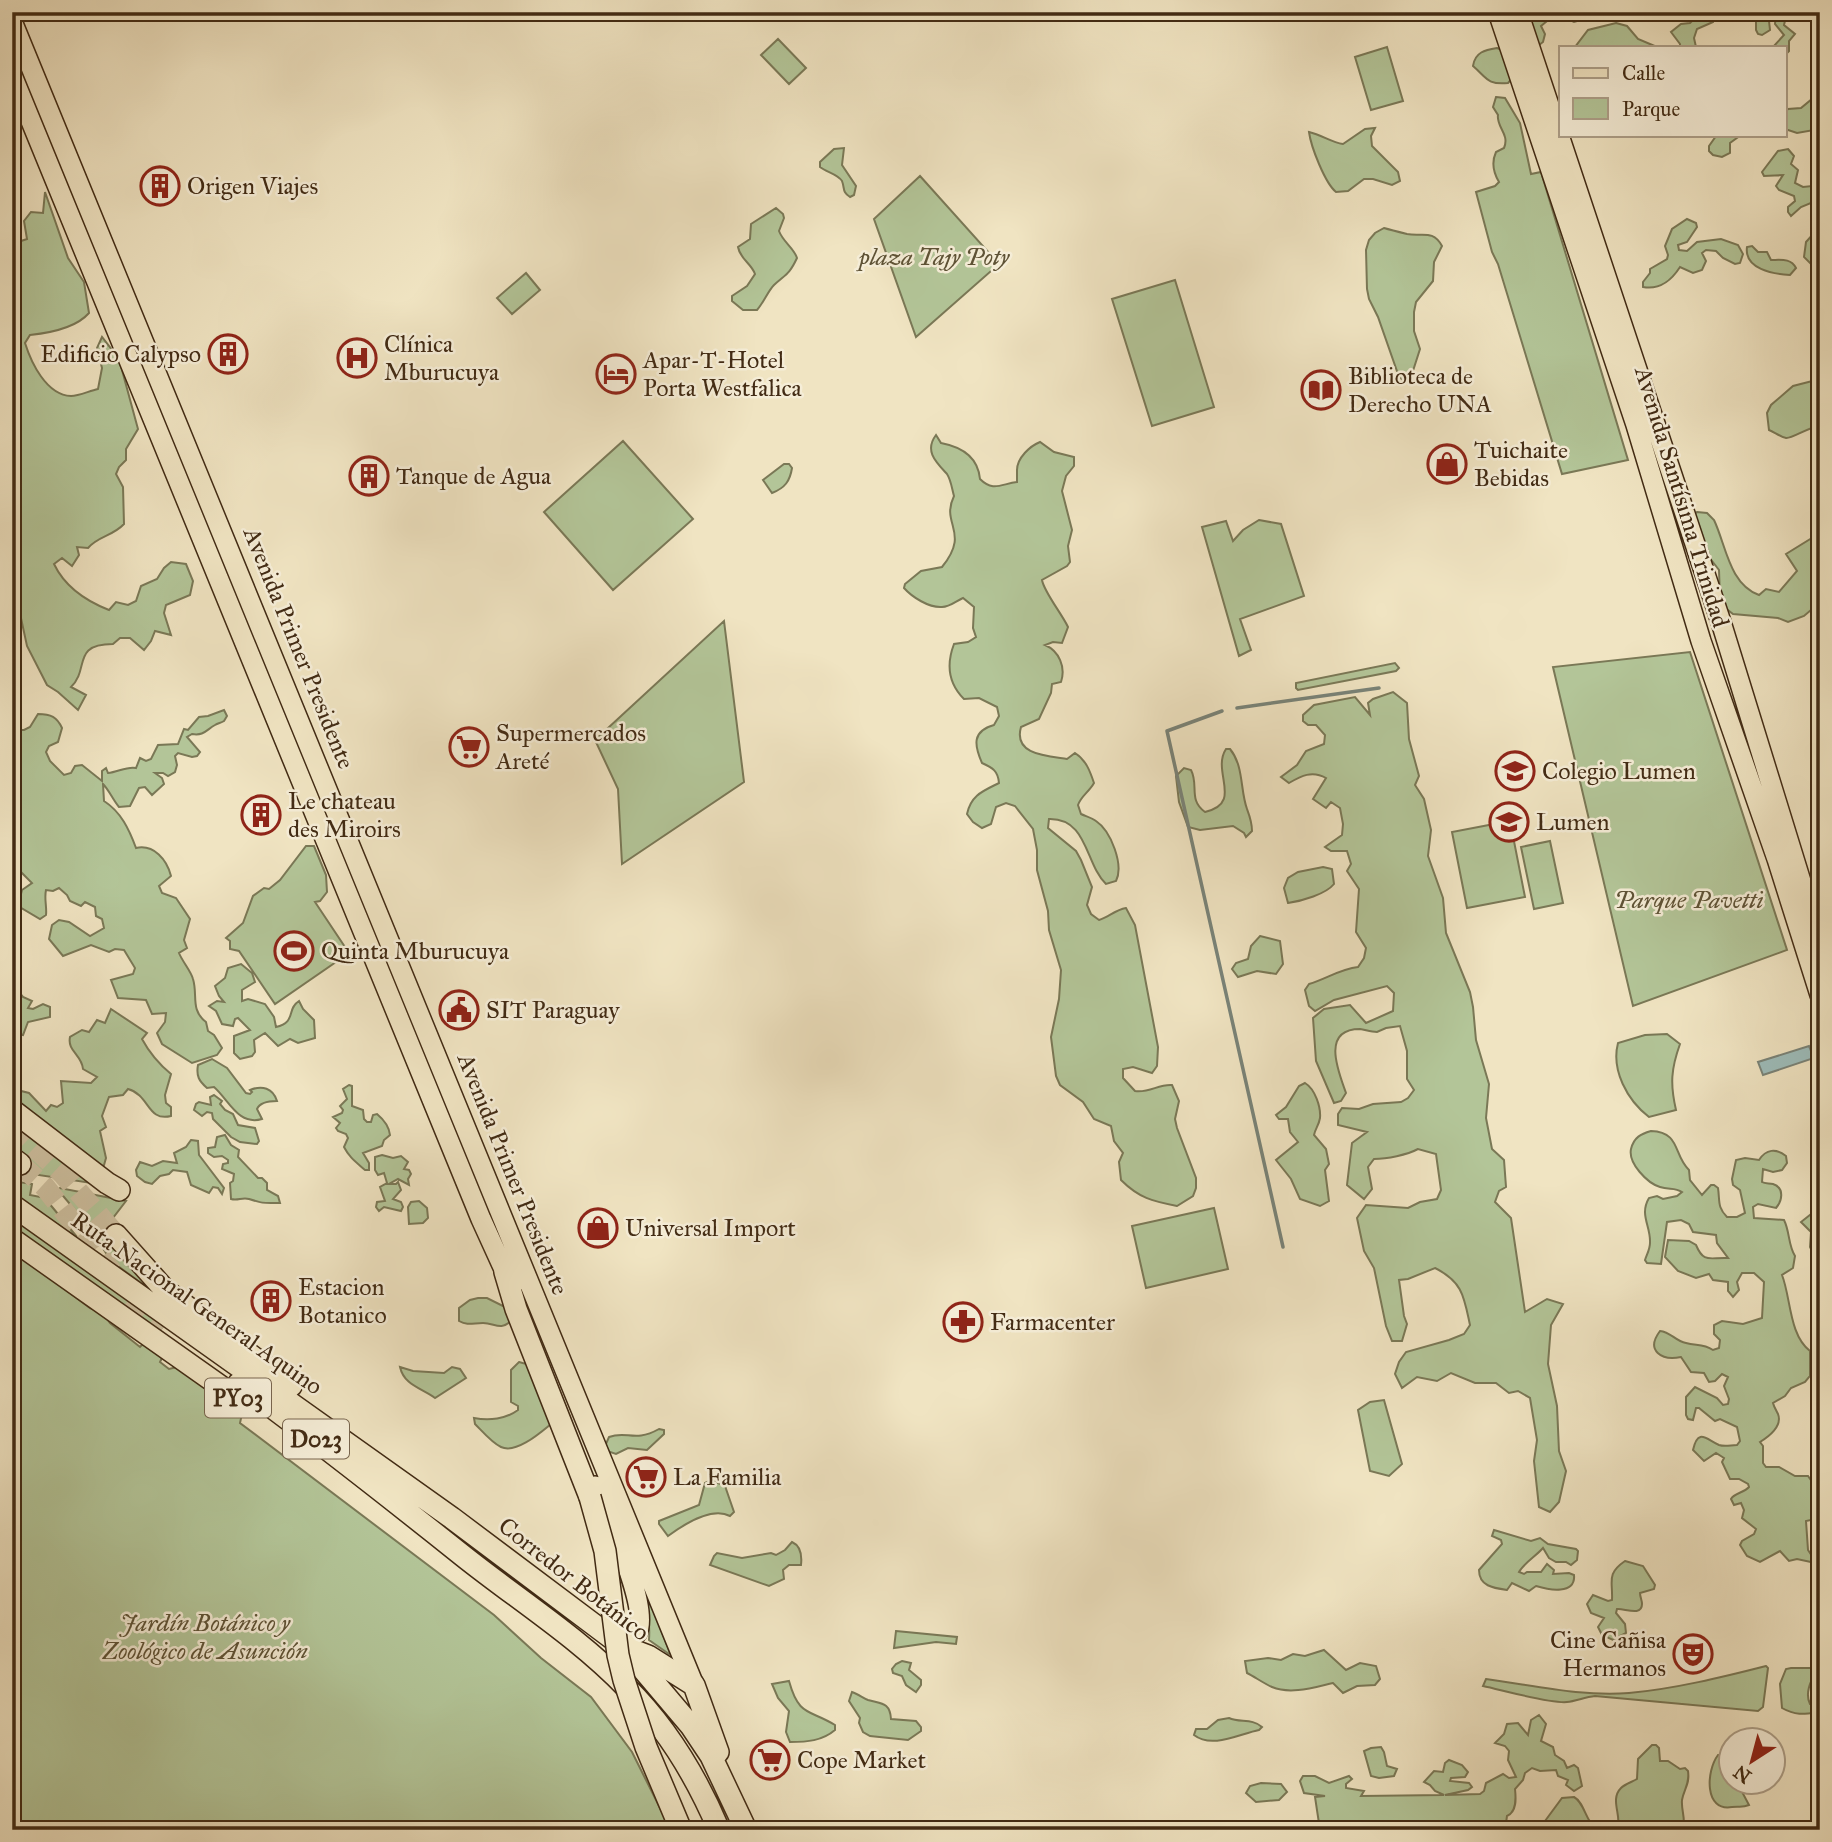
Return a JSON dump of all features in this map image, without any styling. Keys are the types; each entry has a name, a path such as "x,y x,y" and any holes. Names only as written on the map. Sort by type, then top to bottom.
{"highway":[{"path":"12,1110 107,1183 120,1190"},
{"name":"Ruta Nacional General Aquino","path":"12,1205 453,1518"},
{"name":"D023","path":"116,1235 145,1270 183,1305 312,1401 453,1518"},
{"name":"PY03","path":"12,1239 464,1557"},
{"path":"505,1272 516,1309 598,1523 605,1551 618,1655 624,1680 646,1747 681,1830"},
{"name":"D023","path":"163,1328 340,1457 464,1557"},
{"name":"Corredor Botánico","path":"453,1518 625,1648 691,1726 711,1756 743,1823"},
{"name":"Corredor Botánico","path":"464,1557 559,1629 629,1690 680,1755 718,1828"},
{"path":"625,1648 648,1656 694,1685 743,1823"}],"main road":[{"name":"Avenida Santísima Trinidad","path":"1498,12 1636,425 1701,641 1777,859 1820,995"},
{"name":"Avenida Santísima Trinidad","path":"1518,12 1559,135"},
{"name":"Avenida Primer Presidente","path":"12,21 694,1685"},
{"name":"Avenida Primer Presidente","path":"12,75 481,1219 615,1536 636,1595 641,1625 637,1633 626,1635 600,1628"},
{"name":"Avenida Santísima Trinidad","path":"1559,136 1709,584 1820,943"},
{"path":"219,577 239,570"}],"green space":[{"path":"1522,12 1592,12 1588,18 1574,22 1562,16 1552,17 1541,26 1545,34 1539,45"},
{"path":"1733,12 1758,12 1769,21 1770,30 1762,35 1758,34 1756,21 1749,15"},
{"path":"1776,12 1787,12 1784,25 1795,34 1789,41 1789,51 1786,54 1786,46 1774,46 1784,35 1775,24"},
{"path":"1700,13 1714,13 1713,22 1697,29 1694,38 1696,46 1680,46 1671,32 1681,24 1690,23"},
{"path":"1616,23 1627,26 1638,39 1655,46 1576,46 1588,30"},
{"path":"778,39 806,68 789,84 761,55"},
{"path":"1387,47 1403,101 1371,110 1355,57"},
{"path":"1497,48 1507,52 1520,70 1508,83 1491,82 1473,66 1478,55"},
{"path":"14,50 185,468 183,469 180,468 12,54"},
{"path":"1820,96 1820,129 1797,133 1786,129 1788,109 1801,108"},
{"path":"1496,97 1505,98 1520,123 1531,174 1541,172 1628,460 1562,474 1498,264 1492,252 1476,192 1499,182 1493,164 1496,152 1504,148 1505,139 1493,107"},
{"path":"1375,128 1371,136 1372,146 1398,172 1400,181 1392,185 1364,179 1348,191 1336,192 1319,164 1309,132 1343,144 1365,129"},
{"path":"1716,136 1740,136 1730,143 1730,153 1722,157 1713,155 1709,146"},
{"path":"844,148 842,165 856,186 854,195 850,197 840,179 820,167 820,162 834,149"},
{"path":"1788,149 1794,156 1791,164 1798,170 1795,183 1803,187 1812,186 1815,195 1811,203 1791,216 1788,207 1795,201 1794,196 1776,186 1783,175 1764,176 1762,172 1778,151"},
{"name":"plaza Tajy Poty","path":"920,176 999,264 916,337 874,219"},
{"path":"45,192 68,258 84,282 89,313 70,326 30,335 25,343 28,351 47,384 62,394 77,395 98,389 102,368 97,348 102,337 119,359 138,429 126,449 126,460 116,474 123,487 124,524 88,548 77,547 79,555 72,566 62,558 54,564 64,580 77,592 109,610 116,602 128,605 136,601 141,586 157,579 171,562 186,564 193,581 190,595 166,605 164,613 171,635 155,631 144,650 130,638 120,638 113,644 91,648 86,653 77,680 71,687 86,695 78,710 47,685 27,646 19,609 19,592 12,581 12,244 27,239 24,221 31,212 43,213"},
{"path":"776,208 784,218 779,231 797,258 789,271 772,287 757,310 743,310 732,301 732,296 747,286 755,274 738,247 750,239 751,224"},
{"path":"1820,213 1820,263 1811,264 1804,257 1806,242 1815,232 1816,218"},
{"path":"1687,219 1696,223 1697,227 1687,242 1678,245 1679,250 1687,251 1697,242 1721,239 1738,245 1743,254 1740,263 1735,264 1716,251 1706,250 1702,253 1706,261 1702,270 1693,273 1680,267 1664,283 1655,287 1643,287 1650,269 1667,259 1665,246 1672,229"},
{"path":"1384,228 1435,237 1442,246 1434,262 1433,281 1416,302 1414,331 1420,349 1411,377 1403,381 1398,374 1367,289 1366,250 1369,240"},
{"path":"1752,246 1758,252 1767,252 1771,260 1789,261 1796,268 1790,275 1761,269 1750,261 1747,254 1747,247"},
{"path":"526,273 540,290 512,314 497,298"},
{"path":"1175,280 1214,407 1152,426 1112,299"},
{"path":"1820,379 1820,426 1789,438 1769,430 1767,413 1771,405 1793,386"},
{"path":"936,435 941,443 968,454 979,471 980,479 993,486 1017,482 1019,461 1028,449 1040,442 1054,452 1074,457 1074,466 1066,476 1062,491 1072,530 1068,546 1070,562 1042,580 1068,627 1062,643 1045,645 1058,655 1062,665 1061,682 1052,684 1051,693 1039,719 1021,727 1020,736 1027,749 1042,755 1067,759 1075,753 1085,762 1094,783 1078,805 1081,814 1096,821 1111,840 1118,866 1116,881 1106,884 1079,834 1071,826 1049,819 1048,828 1076,851 1081,860 1092,887 1087,905 1091,914 1099,920 1126,908 1135,925 1158,1047 1157,1066 1152,1073 1133,1067 1123,1069 1123,1078 1135,1091 1172,1085 1179,1101 1175,1119 1196,1178 1196,1188 1193,1196 1177,1206 1146,1198 1121,1180 1119,1162 1123,1153 1114,1141 1111,1126 1094,1119 1083,1102 1060,1085 1056,1076 1051,1037 1059,999 1061,970 1049,930 1048,911 1037,870 1033,829 1015,806 1006,803 996,807 991,824 982,828 967,814 975,798 999,783 994,770 982,763 976,745 978,735 994,725 999,716 997,707 979,698 964,699 955,687 949,666 954,644 968,642 976,637 973,628 974,607 963,598 945,607 932,606 904,588 905,584 921,571 942,567 954,545 955,536 950,514 954,496 948,476 931,451"},
{"path":"623,441 693,519 613,590 544,512"},
{"path":"784,464 789,464 792,468 790,477 784,486 772,493 763,480"},
{"path":"1697,512 1707,513 1714,520 1735,573 1749,590 1759,595 1766,589 1779,592 1797,571 1786,554 1820,533 1820,569 1813,574 1820,590 1818,604 1804,616 1788,622 1778,618 1733,614 1724,607 1720,599 1719,570 1682,522"},
{"path":"1259,520 1281,524 1304,596 1240,619 1251,650 1239,656 1202,527 1226,521 1233,541 1243,530"},
{"path":"724,621 744,782 622,864 618,789 595,740"},
{"name":"Parque Pavetti","path":"1690,652 1787,950 1633,1006 1553,667"},
{"path":"1395,663 1399,668 1396,671 1298,690 1296,688 1296,683"},
{"path":"1393,692 1407,703 1409,739 1419,776 1415,785 1424,799 1431,830 1428,856 1443,898 1446,933 1470,992 1476,1040 1489,1084 1486,1118 1492,1149 1504,1160 1506,1187 1499,1191 1495,1202 1511,1218 1525,1312 1547,1299 1563,1304 1551,1325 1548,1364 1557,1406 1559,1451 1566,1471 1559,1502 1550,1512 1539,1507 1534,1461 1537,1440 1530,1398 1518,1391 1509,1393 1496,1383 1475,1383 1451,1373 1437,1381 1417,1377 1402,1388 1395,1374 1406,1352 1464,1334 1470,1325 1461,1291 1451,1279 1435,1268 1399,1280 1407,1324 1402,1341 1392,1341 1386,1326 1374,1268 1364,1251 1357,1218 1366,1205 1408,1208 1420,1202 1437,1199 1441,1190 1436,1154 1418,1149 1397,1156 1374,1159 1368,1167 1372,1189 1364,1199 1347,1185 1352,1143 1367,1132 1338,1125 1338,1114 1342,1108 1359,1109 1373,1104 1401,1102 1414,1090 1407,1079 1407,1051 1400,1026 1377,1032 1360,1029 1348,1031 1340,1036 1335,1054 1346,1093 1341,1101 1334,1103 1316,1061 1313,1018 1324,1009 1350,1005 1366,1023 1393,1011 1394,993 1387,986 1334,1000 1315,1011 1309,1006 1305,990 1309,984 1358,967 1364,958 1366,948 1356,932 1359,889 1347,871 1351,864 1347,851 1331,851 1325,847 1342,835 1343,824 1340,808 1331,802 1326,808 1313,799 1326,778 1311,774 1289,783 1281,777 1297,765 1306,751 1324,744 1325,735 1316,725 1308,725 1303,721 1303,715 1314,705 1355,697 1370,715 1368,703"},
{"path":"224,710 227,716 224,721 202,733 187,737 200,752 197,756 178,753 175,756 175,772 168,776 155,773 162,778 164,784 152,795 145,787 139,788 130,806 119,807 103,784 104,801 124,822 136,848 143,847 154,851 166,864 171,876 159,886 162,893 176,898 190,919 184,940 187,948 179,953 193,979 198,1012 206,1022 208,1031 222,1048 217,1055 192,1063 162,1044 157,1033 165,1022 166,1013 152,1014 146,1000 118,998 111,980 133,974 135,968 124,950 115,949 109,952 91,945 63,956 49,939 52,925 59,920 69,922 90,936 104,928 102,919 96,916 95,907 85,902 81,906 70,901 59,888 46,890 46,915 40,919 18,906 22,890 32,883 20,871 21,855 12,850 12,730 30,727 38,714 53,717 62,728 58,742 49,746 46,752 50,761 64,775 71,773 75,766 82,765 102,781 102,771 106,768 108,773 136,768 140,758 146,761 151,759 158,745 178,744 184,729 188,730 199,717"},
{"path":"1226,749 1230,749 1240,770 1252,825 1252,831 1246,837 1233,826 1200,830 1188,827 1179,802 1176,776 1184,768 1191,770 1195,797 1205,812 1223,802 1225,794 1222,758"},
{"path":"1510,821 1525,897 1467,908 1452,832"},
{"path":"1550,841 1563,903 1534,909 1521,847"},
{"path":"306,846 314,846 326,875 327,892 320,901 315,902 349,953 275,1004 239,951 230,949 230,941 226,938 243,923 253,896 264,888 269,889 280,880"},
{"path":"1323,867 1332,869 1334,884 1320,894 1288,903 1284,888 1288,878 1298,872"},
{"path":"1260,936 1280,941 1283,964 1276,974 1257,971 1238,977 1232,969 1236,963 1248,959 1251,946"},
{"path":"241,964 252,973 255,982 242,990 242,1001 248,999 265,1004 274,1017 276,1027 287,1022 299,1001 314,1020 315,1038 298,1043 290,1039 278,1046 265,1033 254,1040 255,1052 252,1056 240,1059 234,1053 234,1036 250,1030 238,1018 233,1026 222,1024 216,1011 209,1006 217,1001 224,1002 215,986 225,978 228,968"},
{"path":"12,972 16,980 14,986 23,997 32,1001 28,1008 33,1009 43,1004 50,1007 50,1017 28,1022 23,1035 12,1033"},
{"path":"111,1009 147,1033 142,1039 155,1058 171,1074 165,1095 166,1103 171,1107 171,1116 157,1115 141,1097 128,1089 123,1095 109,1097 102,1116 106,1127 100,1131 106,1158 104,1165 98,1169 13,1107 21,1091 29,1093 46,1111 51,1105 57,1107 63,1103 61,1081 91,1083 97,1077 83,1069 71,1046 70,1037 82,1030 89,1032 97,1020 105,1023"},
{"path":"1667,1034 1680,1044 1672,1077 1676,1110 1649,1117 1634,1102 1623,1084 1617,1064 1618,1043 1645,1035"},
{"path":"212,1059 227,1068 246,1093 250,1094 250,1090 259,1088 273,1093 277,1101 263,1103 257,1109 262,1119 246,1119 214,1087 207,1088 202,1083 198,1075 198,1065"},
{"path":"1305,1083 1312,1089 1318,1104 1320,1118 1314,1135 1326,1149 1329,1164 1325,1170 1329,1201 1320,1206 1300,1199 1291,1179 1276,1160 1298,1142 1290,1132 1288,1119 1279,1119 1276,1115 1286,1107 1299,1086"},
{"path":"352,1086 352,1106 363,1110 367,1122 371,1122 373,1115 377,1114 390,1135 382,1146 363,1153 369,1163 369,1170 365,1170 346,1151 344,1147 348,1138 346,1134 338,1131 336,1128 340,1123 333,1117 342,1113 340,1106 347,1099 343,1089"},
{"path":"214,1095 222,1101 220,1104 225,1110 233,1114 238,1125 255,1128 259,1141 257,1144 240,1142 213,1119 212,1113 207,1112 202,1116 194,1110 199,1102 211,1105 210,1097"},
{"path":"12,1114 98,1184 12,1171 12,1168 26,1158 12,1147"},
{"path":"1651,1131 1661,1132 1672,1140 1689,1170 1690,1180 1702,1195 1711,1185 1718,1188 1720,1207 1727,1217 1737,1217 1745,1213 1740,1190 1733,1185 1736,1160 1759,1160 1771,1151 1786,1156 1787,1163 1782,1170 1773,1172 1763,1169 1762,1182 1777,1186 1781,1192 1778,1205 1776,1208 1758,1204 1753,1207 1754,1218 1784,1220 1786,1225 1795,1256 1793,1268 1782,1275 1794,1326 1803,1344 1810,1351 1810,1376 1773,1403 1778,1414 1778,1423 1774,1431 1760,1442 1766,1467 1779,1467 1795,1476 1808,1476 1820,1487 1817,1497 1820,1502 1820,1518 1806,1521 1808,1550 1812,1556 1820,1558 1820,1564 1797,1559 1789,1561 1780,1551 1760,1562 1747,1556 1740,1545 1754,1534 1756,1529 1742,1518 1744,1510 1741,1503 1734,1505 1731,1499 1747,1489 1748,1484 1739,1479 1730,1479 1722,1462 1724,1458 1716,1453 1704,1461 1693,1450 1700,1437 1723,1446 1737,1445 1740,1441 1737,1427 1720,1419 1715,1421 1699,1408 1696,1408 1693,1420 1686,1415 1686,1397 1695,1387 1717,1398 1723,1405 1728,1404 1724,1386 1728,1377 1722,1374 1715,1381 1709,1382 1704,1373 1691,1372 1681,1357 1662,1356 1658,1353 1654,1344 1656,1338 1660,1331 1682,1342 1703,1345 1713,1350 1719,1348 1720,1340 1714,1334 1714,1325 1722,1321 1743,1324 1762,1318 1764,1282 1754,1273 1742,1273 1737,1282 1739,1290 1733,1297 1728,1291 1728,1282 1713,1280 1709,1274 1696,1278 1678,1271 1665,1257 1668,1240 1689,1241 1708,1258 1728,1258 1717,1243 1716,1235 1693,1232 1689,1224 1681,1220 1667,1222 1661,1264 1647,1263 1645,1260 1650,1247 1650,1237 1645,1215 1646,1204 1649,1198 1657,1196 1663,1199 1682,1192 1655,1185 1644,1177 1632,1160 1631,1149 1634,1142"},
{"path":"225,1135 231,1145 239,1150 238,1157 258,1178 267,1183 267,1190 278,1196 280,1203 231,1199 230,1183 234,1174 222,1169 228,1160 208,1153 208,1148 215,1147 217,1137"},
{"path":"191,1140 198,1141 199,1155 224,1188 222,1194 218,1188 213,1187 209,1193 191,1185 187,1172 173,1170 160,1176 152,1184 137,1176 136,1170 140,1162 152,1166 163,1161 177,1163 174,1153 186,1147"},
{"path":"382,1155 393,1158 401,1156 408,1162 404,1169 411,1174 409,1185 398,1179 389,1184 398,1182 401,1190 393,1199 401,1202 401,1211 384,1207 379,1211 376,1207 377,1202 385,1201 380,1187 387,1183 384,1173 378,1175 375,1170 375,1157"},
{"path":"12,1181 32,1184 30,1195 42,1195 47,1201 60,1188 126,1201 113,1218 120,1226 105,1237 152,1291 111,1261 91,1229 59,1191 48,1202 77,1237 12,1195"},
{"path":"419,1201 427,1208 428,1218 423,1223 409,1224 408,1207 411,1202"},
{"path":"1214,1208 1228,1269 1146,1288 1132,1226"},
{"path":"1820,1210 1820,1267 1810,1247 1811,1232 1801,1222"},
{"path":"12,1213 167,1322 158,1332 12,1227"},
{"name":"Jardín Botánico y Zoológico de Asunción","path":"12,1249 90,1308 103,1313 110,1323 140,1347 146,1341 163,1356 160,1362 169,1369 177,1367 243,1409 240,1423 494,1615 541,1658 591,1697 632,1752 671,1830 12,1830"},
{"path":"478,1298 487,1298 509,1309 511,1321 500,1326 459,1321 459,1308"},
{"path":"519,1362 530,1365 551,1424 521,1445 514,1448 501,1447 475,1424 474,1418 497,1418 518,1410 518,1406 511,1402 511,1370"},
{"path":"400,1367 413,1371 444,1373 452,1367 460,1369 466,1378 435,1398 409,1382"},
{"path":"1384,1400 1402,1464 1389,1476 1370,1471 1358,1410 1370,1402"},
{"path":"664,1430 664,1434 647,1450 628,1448 616,1454 607,1451 605,1446 609,1437 615,1435 637,1436"},
{"path":"711,1480 725,1486 734,1512 730,1516 714,1513 706,1515 668,1536 659,1521 699,1505 705,1483"},
{"path":"1494,1530 1531,1541 1540,1538 1548,1544 1576,1549 1577,1560 1571,1565 1549,1558 1543,1548 1519,1572 1541,1572 1547,1564 1554,1570 1553,1574 1574,1575 1571,1586 1561,1590 1536,1586 1529,1591 1512,1583 1507,1590 1484,1583 1479,1570 1502,1544 1501,1540 1492,1536"},
{"path":"792,1542 800,1552 801,1565 789,1565 783,1570 784,1579 769,1586 710,1565 717,1553 742,1558 771,1553 776,1555"},
{"path":"633,1558 669,1654 649,1640 643,1588"},
{"path":"1625,1561 1643,1566 1655,1585 1654,1589 1640,1593 1642,1604 1639,1610 1617,1609 1616,1613 1625,1624 1626,1633 1613,1640 1602,1635 1598,1627 1604,1618 1591,1613 1587,1604 1593,1595 1612,1600 1613,1574"},
{"path":"896,1631 957,1637 956,1644 936,1642 894,1648"},
{"path":"1324,1650 1346,1670 1360,1663 1376,1666 1380,1679 1375,1685 1357,1686 1343,1693 1333,1683 1303,1690 1279,1689 1247,1673 1245,1661 1268,1658 1281,1660 1293,1654 1305,1656"},
{"path":"902,1661 911,1663 909,1670 921,1680 916,1692 906,1685 902,1676 893,1673 892,1669"},
{"path":"1766,1666 1768,1668 1763,1707 1758,1711 1595,1696 1560,1702 1483,1686 1486,1679 1575,1692 1629,1693 1681,1686"},
{"path":"1816,1668 1808,1696 1810,1704 1820,1705 1820,1712 1805,1714 1782,1708 1780,1684 1786,1669"},
{"path":"789,1681 801,1707 835,1725 835,1730 814,1740 790,1742 786,1732 789,1711 778,1698 772,1684"},
{"path":"852,1692 887,1707 891,1719 916,1721 921,1731 908,1740 870,1736 863,1732 860,1718 849,1701"},
{"path":"1539,1715 1546,1724 1541,1741 1553,1747 1555,1755 1564,1761 1567,1768 1574,1765 1578,1768 1582,1786 1574,1791 1566,1785 1568,1780 1558,1776 1556,1770 1540,1771 1532,1768 1525,1773 1515,1789 1515,1804 1513,1811 1507,1816 1505,1830 1320,1830 1315,1797 1325,1796 1304,1793 1300,1781 1303,1776 1315,1776 1329,1783 1349,1776 1352,1779 1346,1784 1346,1788 1364,1791 1361,1796 1444,1795 1424,1782 1434,1771 1443,1772 1445,1763 1449,1760 1462,1765 1468,1772 1465,1777 1451,1778 1450,1781 1469,1783 1472,1787 1445,1795 1480,1794 1486,1783 1503,1774 1509,1778 1516,1777 1508,1760 1509,1751 1505,1746 1495,1743 1504,1734 1507,1724 1518,1723 1528,1735 1531,1720"},
{"path":"1229,1718 1254,1722 1262,1727 1217,1741 1201,1739 1194,1735 1196,1729 1207,1729 1218,1720"},
{"path":"1652,1745 1659,1748 1660,1761 1668,1761 1688,1771 1688,1783 1682,1800 1683,1829 1662,1830 1657,1827 1646,1830 1617,1830 1618,1793 1637,1779 1638,1759"},
{"path":"1381,1747 1387,1766 1397,1769 1394,1776 1371,1776 1364,1751"},
{"path":"1716,1758 1716,1797 1745,1797 1749,1805 1723,1807 1716,1803 1710,1789"},
{"path":"1261,1783 1281,1784 1287,1792 1279,1800 1256,1802 1246,1793 1250,1786"},
{"path":"1574,1797 1581,1803 1597,1830 1545,1828 1545,1821 1562,1798"}],"water":[{"path":"1809,1046 1814,1058 1763,1075 1758,1062"}],"waterway":[{"path":"1237,708 1379,688"},
{"path":"1222,711 1167,731 1283,1247"}],"tunnel":[{"path":"12,1126 63,1174 116,1235"},
{"path":"20,1164 45,1187 112,1272"},
{"path":"132,1297 163,1328"}],"place":[{"name":"Origen Viajes","path":"160,186"},
{"name":"Edificio Calypso","path":"228,354"},
{"name":"Clínica Mburucuya","path":"357,358"},
{"name":"Apar-T-Hotel Porta Westfalica","path":"616,374"},
{"name":"Biblioteca de Derecho UNA","path":"1321,390"},
{"name":"Tuichaite Bebidas","path":"1447,464"},
{"name":"Tanque de Agua","path":"369,476"},
{"name":"Supermercados Areté","path":"469,747"},
{"name":"Colegio Lumen","path":"1515,771"},
{"name":"Le chateau des Miroirs","path":"261,815"},
{"name":"Lumen","path":"1509,822"},
{"name":"Quinta Mburucuya","path":"294,951"},
{"name":"SIT Paraguay","path":"459,1010"},
{"name":"Universal Import","path":"598,1228"},
{"name":"Estacion Botanico","path":"271,1301"},
{"name":"Farmacenter","path":"963,1322"},
{"name":"La Familia","path":"646,1477"},
{"name":"Cine Cañisa Hermanos","path":"1693,1654"},
{"name":"Cope Market","path":"770,1760"}]}
